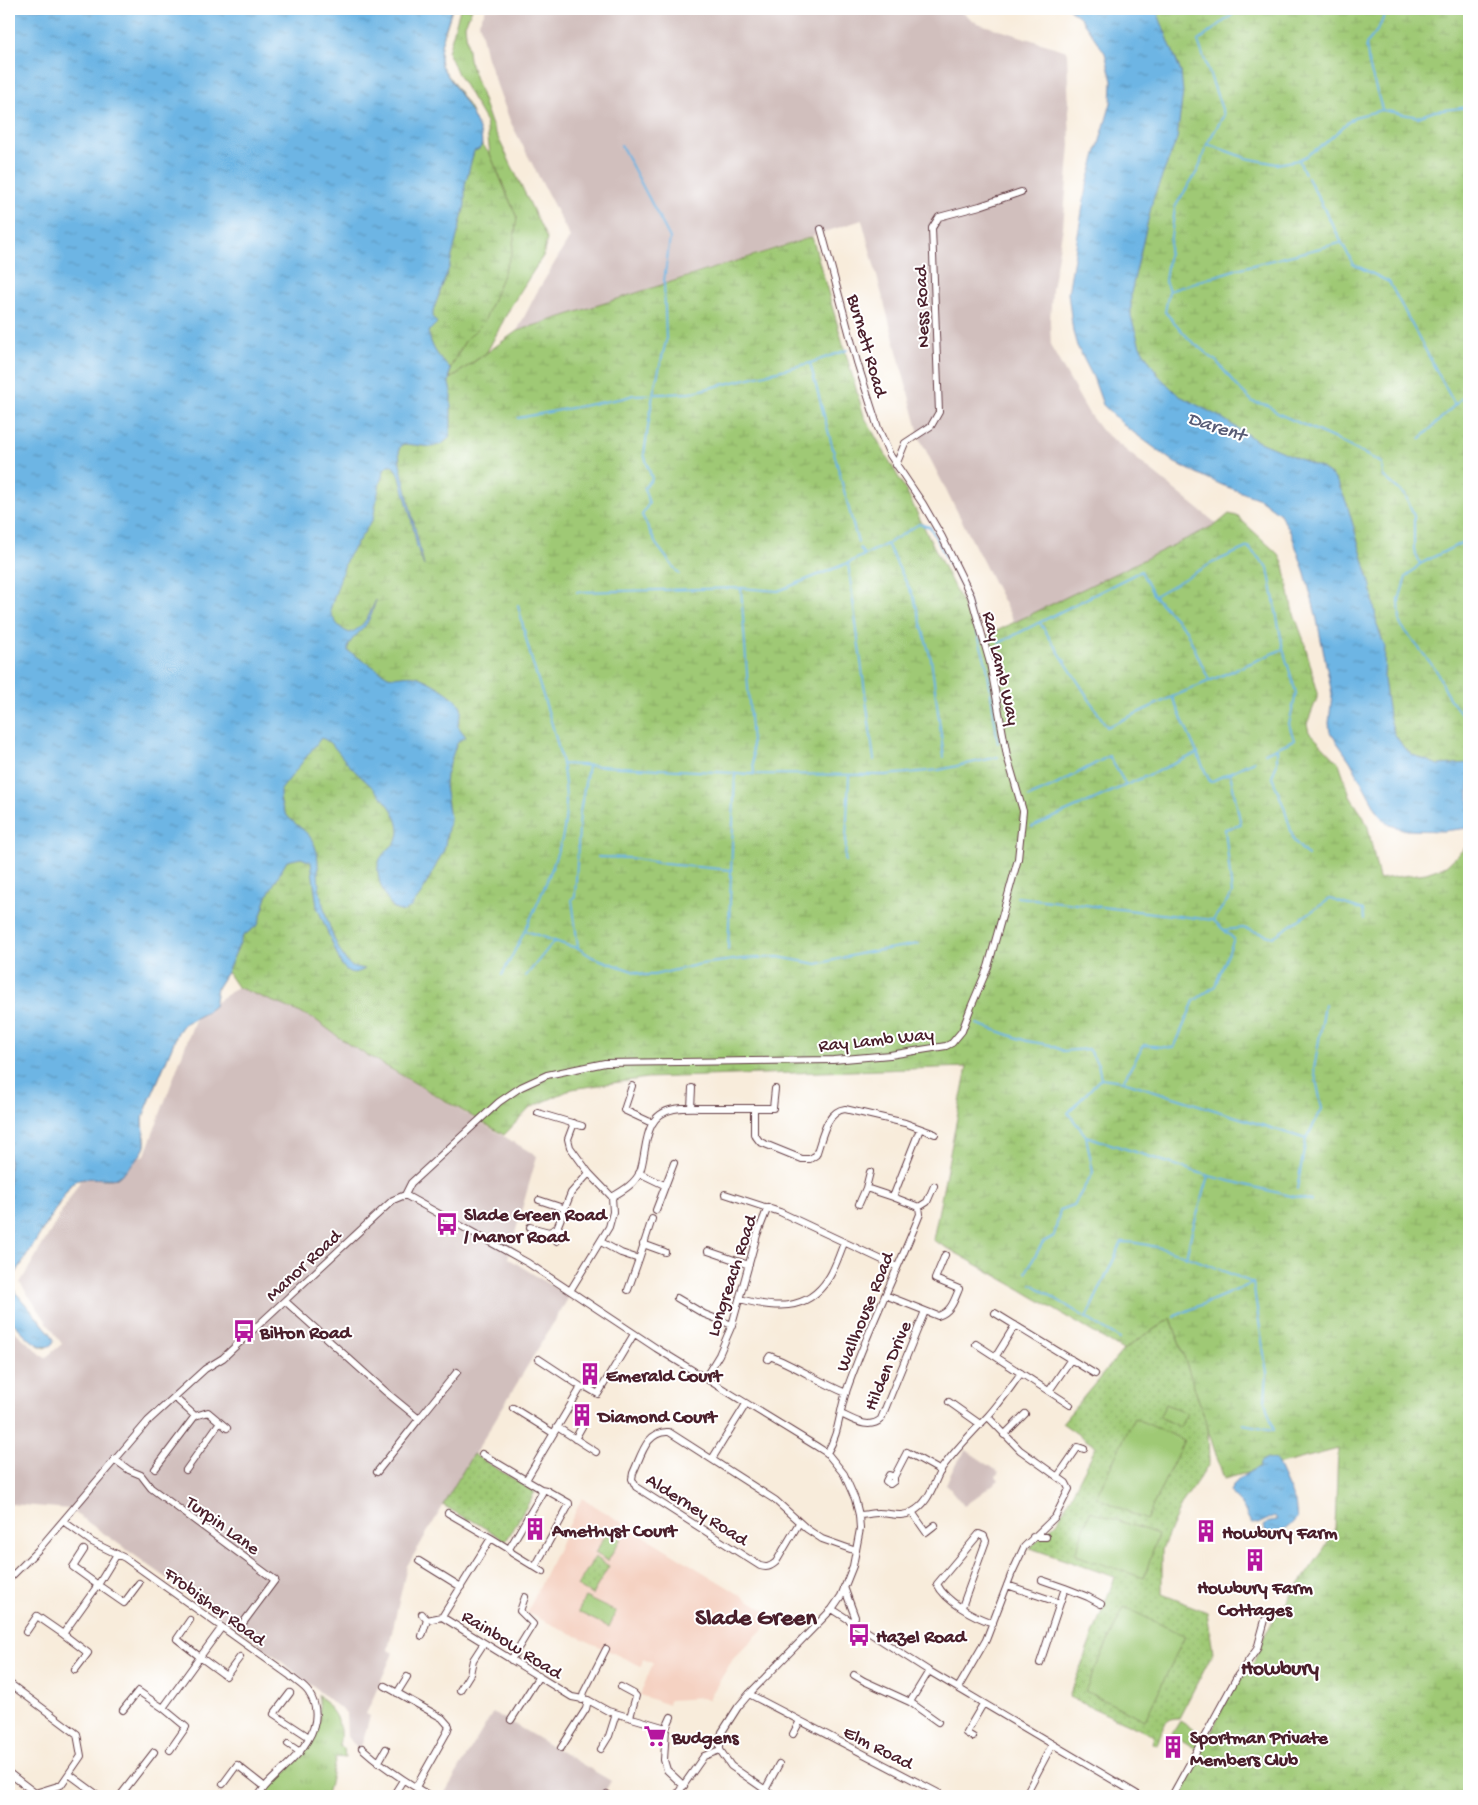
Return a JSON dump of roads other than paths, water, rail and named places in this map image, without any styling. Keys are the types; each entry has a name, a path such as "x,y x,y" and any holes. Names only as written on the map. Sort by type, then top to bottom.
{"street":[{"name":"Ness Road","path":"896,465 904,442 931,426 939,412 932,228 939,218 1021,192"},
{"name":"Burnett Road","path":"822,229 878,430 890,455 923,504 942,537 971,596"},
{"name":"Ray Lamb Way","path":"473,1125 499,1102 521,1087 547,1075 605,1063 833,1060 890,1055 946,1046 952,1043 962,1031 970,1007 988,968 1018,858 1023,811 1007,756 990,663 971,596"},
{"path":"632,1086 624,1110 652,1123"},
{"path":"690,1108 692,1088"},
{"path":"612,1196 632,1183 639,1173 647,1134 652,1123 662,1114 672,1109 690,1108 773,1108 775,1089"},
{"path":"754,1108 754,1134 760,1142 802,1159 816,1155 831,1115 838,1109 845,1108 905,1122 934,1134"},
{"path":"538,1113 582,1126"},
{"path":"570,1291 601,1242 609,1227 613,1212 612,1196 589,1173 575,1155 568,1139 574,1123"},
{"name":"Manor Road","path":"9,1579 38,1550 148,1421 206,1369 223,1358 393,1200 405,1194 411,1183 473,1125"},
{"path":"893,1197 920,1129"},
{"path":"656,1210 674,1162"},
{"path":"860,1204 870,1172"},
{"path":"530,1228 550,1232 557,1228 563,1208 571,1193 589,1173"},
{"path":"639,1173 664,1185"},
{"name":"Wallhouse Road","path":"827,1453 833,1443 846,1393 884,1295 920,1214 919,1207 926,1202 934,1186"},
{"path":"866,1188 919,1207"},
{"path":"405,1194 504,1249 634,1334 827,1453 844,1474 849,1483 859,1516 860,1529 856,1551 844,1587 832,1609 748,1694 725,1726 720,1738 720,1750 729,1764 774,1796"},
{"path":"726,1194 768,1207 897,1267"},
{"path":"539,1200 563,1208"},
{"name":"Longreach Road","path":"705,1378 719,1354 732,1325 757,1235 768,1207"},
{"path":"628,1290 652,1219"},
{"path":"557,1228 563,1231 557,1241"},
{"path":"601,1242 620,1253 639,1260"},
{"path":"740,1299 779,1307 794,1305 806,1300 830,1278 844,1243"},
{"path":"643,1244 665,1252"},
{"path":"708,1250 749,1265"},
{"path":"884,1295 938,1316 946,1314 951,1308 959,1289 936,1279 945,1255"},
{"path":"677,1298 704,1314 732,1325"},
{"path":"285,1301 386,1392 420,1419"},
{"name":"Hilden Drive","path":"842,1414 870,1425 876,1424 881,1419 925,1311"},
{"path":"995,1313 1094,1374"},
{"path":"996,1356 1015,1326"},
{"path":"539,1359 583,1388 586,1387 598,1394 634,1334"},
{"path":"976,1344 1070,1405"},
{"path":"770,1355 820,1382 846,1393"},
{"path":"1049,1391 1071,1359"},
{"path":"377,1472 457,1372"},
{"path":"859,1516 878,1513 893,1516 912,1512 925,1501 941,1471 958,1446 988,1417 1004,1398 1020,1373"},
{"path":"526,1480 580,1389 583,1388"},
{"path":"174,1397 194,1416"},
{"path":"949,1402 980,1424"},
{"path":"712,1458 746,1404"},
{"path":"513,1408 555,1430 575,1438 596,1452"},
{"path":"155,1469 194,1416 208,1412 227,1428"},
{"path":"1004,1434 1025,1414"},
{"path":"958,1688 986,1640 1024,1547 1056,1515 1069,1490 1069,1485 1028,1456 988,1417"},
{"path":"186,1470 220,1422"},
{"path":"575,1438 584,1423"},
{"name":"Alderney Road","path":"799,1523 776,1562 766,1568 644,1493 633,1484 632,1479 649,1439 662,1431 669,1432 775,1500 799,1523 822,1539 856,1551"},
{"path":"1058,1476 1078,1447 1080,1446 1084,1449"},
{"path":"894,1477 908,1449 941,1471"},
{"path":"482,1454 541,1490 546,1490 566,1501 569,1505 535,1567"},
{"name":"Turpin Lane","path":"114,1459 129,1470 141,1475 151,1488 275,1580 243,1623"},
{"path":"509,1549 542,1493 541,1490"},
{"path":"912,1512 924,1534 935,1525"},
{"path":"448,1513 509,1549 512,1553 542,1572"},
{"name":"Frobisher Road","path":"63,1521 92,1542 125,1558 222,1627 308,1692 314,1703 316,1715 309,1737 300,1752 265,1787 259,1796"},
{"path":"962,1607 986,1541 984,1536 979,1534 937,1584 942,1593 962,1607 993,1623"},
{"path":"1033,1537 1046,1537"},
{"name":"Rainbow Road","path":"491,1538 442,1617 572,1697 585,1700 616,1714 666,1728"},
{"path":"84,1550 73,1567 124,1602 139,1582"},
{"path":"63,1634 98,1585 117,1554"},
{"path":"419,1561 461,1587"},
{"path":"1042,1580 1087,1596 1101,1604"},
{"path":"1007,1585 1060,1603"},
{"path":"844,1587 855,1617 853,1622"},
{"path":"1040,1662 1065,1588"},
{"path":"512,1660 533,1624 520,1611 525,1597"},
{"path":"832,1609 983,1704 1140,1796"},
{"path":"422,1614 427,1620"},
{"path":"26,1632 37,1616 63,1634 88,1653 76,1670"},
{"path":"427,1620 442,1617"},
{"path":"190,1620 177,1640 226,1676 240,1657"},
{"path":"422,1636 427,1620"},
{"path":"1172,1796 1238,1675 1257,1649 1265,1620"},
{"path":"163,1708 222,1627"},
{"path":"460,1690 470,1674 473,1660 484,1643"},
{"path":"561,1748 586,1709 584,1692 606,1649"},
{"path":"910,1702 929,1671"},
{"path":"854,1675 910,1702 938,1722"},
{"path":"397,1693 407,1676"},
{"path":"511,1720 539,1676"},
{"path":"9,1683 77,1734 81,1756 70,1774 58,1787 35,1793 9,1773"},
{"path":"385,1686 442,1718 449,1726 416,1788"},
{"path":"620,1688 636,1696 630,1717"},
{"path":"123,1710 138,1691 186,1727 170,1750"},
{"path":"290,1693 274,1714 309,1737"},
{"name":"Elm Road","path":"748,1694 944,1796"},
{"path":"973,1736 966,1733 983,1704"},
{"path":"601,1749 609,1736 616,1714"},
{"path":"670,1717 666,1728 664,1763 670,1775 684,1786"},
{"path":"793,1734 800,1722"},
{"path":"288,1744 300,1752"},
{"path":"1024,1796 1052,1745"},
{"path":"362,1748 403,1780 430,1796"},
{"path":"378,1762 386,1749"},
{"path":"676,1796 705,1756 720,1750"},
{"path":"120,1796 154,1752"},
{"path":"765,1790 778,1764"},
{"path":"223,1784 237,1765 265,1787"},
{"path":"70,1774 99,1796"},
{"path":"393,1796 403,1780"},
{"path":"627,1796 632,1796"}],"water":[{"path":"9,9 452,9 441,44 441,65 470,111 481,137 481,147 474,151 465,185 465,205 449,268 433,311 433,318 437,323 428,332 436,352 450,369 451,427 449,438 442,444 432,447 405,444 401,445 399,449 400,463 424,566 417,547 399,474 392,465 388,465 385,468 380,483 373,519 347,558 330,610 337,624 343,630 350,633 363,624 376,600 369,620 351,641 348,651 388,676 420,677 448,693 461,707 458,726 466,737 456,745 446,775 445,786 450,818 444,850 421,894 411,907 403,912 394,909 383,891 378,876 378,868 382,856 393,845 399,835 397,821 388,804 381,796 348,764 333,746 321,738 280,791 281,802 288,817 306,832 315,846 323,905 330,928 340,950 351,966 365,969 352,972 346,970 341,964 317,907 311,862 301,858 287,861 268,894 258,925 243,936 227,972 217,988 214,1006 184,1024 178,1032 144,1114 145,1145 142,1153 117,1178 88,1178 71,1184 16,1273 13,1283 15,1292 54,1340 52,1345 46,1347 34,1342 9,1319"},
{"name":"Darent","path":"1069,9 1156,9 1181,72 1183,92 1177,139 1153,199 1131,293 1131,317 1140,346 1158,375 1178,395 1222,418 1257,441 1321,468 1338,483 1347,504 1371,586 1377,625 1385,647 1384,679 1389,715 1394,733 1404,748 1413,755 1438,765 1469,763 1469,828 1443,831 1406,830 1390,825 1380,816 1350,761 1330,732 1332,694 1316,615 1305,573 1291,533 1280,514 1260,499 1222,485 1175,463 1126,427 1103,405 1093,377 1077,346 1073,332 1068,293 1086,188 1111,103 1112,81 1105,53 1080,17"},
{"path":"1267,1458 1276,1460 1295,1502 1297,1518 1279,1532 1265,1531 1264,1526 1270,1521 1277,1520 1275,1516 1258,1524 1251,1523 1242,1506 1230,1491 1239,1479 1259,1467 1260,1462"}],"waterway":[{"path":"1240,9 1198,41 1224,115 1207,144 1246,158 1277,164 1298,160 1306,156 1325,143 1354,117 1382,110 1418,117 1435,111 1469,107"},
{"path":"1382,109 1369,65 1366,44 1383,20 1385,10"},
{"path":"1207,144 1198,170 1175,207 1165,281 1169,291 1237,269 1340,243"},
{"path":"621,145 670,238 664,281 666,341 653,394 644,454 652,479 644,488 649,503 642,515 656,544 679,574"},
{"path":"1299,160 1305,174"},
{"path":"1308,178 1353,264 1389,282 1455,405"},
{"path":"1169,291 1165,312 1190,340 1217,362 1253,402 1267,405 1279,414 1333,438 1382,463 1383,476 1405,495 1414,515 1414,550 1420,564"},
{"path":"518,418 633,395 689,393 810,363 847,350"},
{"path":"810,363 858,543"},
{"path":"1420,439 1469,391"},
{"path":"577,592 741,588 778,591 848,563 887,544 919,524 930,527 967,597 987,667 998,743"},
{"path":"1469,539 1420,564 1406,577 1399,600 1400,624 1436,670 1449,698 1466,720 1469,719"},
{"path":"887,544 914,598 931,659 944,757"},
{"path":"1154,596 1212,563 1248,547 1268,568 1283,649 1296,693 1289,724 1294,740 1265,753"},
{"path":"860,548 864,555"},
{"path":"848,563 874,760"},
{"path":"999,643 1141,571 1154,596 1186,630 1209,680"},
{"path":"741,588 754,773"},
{"path":"502,975 529,922 552,868 562,839 566,794 559,750 531,657 518,605"},
{"path":"1040,623 1107,727 1283,649"},
{"path":"1172,697 1210,782 1254,761"},
{"path":"1277,748 1277,763 1272,777 1284,807 1294,841 1308,856"},
{"path":"1032,827 1198,753"},
{"path":"1029,797 1054,786 1109,756 1126,785"},
{"path":"562,764 754,774 886,775 939,770 998,757"},
{"path":"578,948 572,899 575,896 580,812 588,766"},
{"path":"728,950 735,773"},
{"path":"1213,920 1232,894 1225,829 1241,825 1230,773"},
{"path":"845,861 849,776"},
{"path":"598,857 630,858 665,864 731,870"},
{"path":"1017,897 1213,920 1234,939 1215,986 1194,1001 1174,1048 1144,1045 1123,1081"},
{"path":"1224,930 1243,928 1273,937 1330,899 1363,910 1364,919"},
{"path":"526,931 578,948 592,957 644,975 654,975 701,964 741,959 778,957 817,964 863,953 918,944"},
{"path":"526,976 554,941"},
{"path":"1297,1189 1306,1139 1322,1109 1314,1069 1325,1005"},
{"path":"977,1024 1027,1041 1050,1045 1063,1051 1088,1049 1098,1064 1101,1078 1068,1113 1086,1136 1093,1172 1074,1205 1060,1210 1054,1236 1043,1242 1026,1272"},
{"path":"1101,1078 1123,1081 1306,1139"},
{"path":"1086,1136 1209,1176 1312,1201"},
{"path":"1186,1257 1209,1176"},
{"path":"1086,1318 1122,1242 1138,1243 1171,1251 1253,1283 1267,1373 1265,1402 1274,1430 1243,1424"},
{"path":"1175,1316 1253,1283"},
{"path":"1032,1284 1120,1339"}],"place":[{"name":"Slade Green Road / Manor Road","path":"447,1224"},
{"name":"Bilton Road","path":"244,1331"},
{"name":"Emerald Court","path":"590,1374"},
{"name":"Diamond Court","path":"582,1415"},
{"name":"Amethyst Court","path":"535,1529"},
{"name":"Howbury Farm","path":"1206,1531"},
{"name":"Howbury Farm Cottages","path":"1255,1560"},
{"name":"Hazel Road","path":"859,1635"},
{"name":"Budgens","path":"655,1736"},
{"name":"Sportman Private Members Club","path":"1173,1747"}],"district":[{"name":"Slade Green","path":"756,1616"},
{"name":"Howbury","path":"1280,1667"}]}
